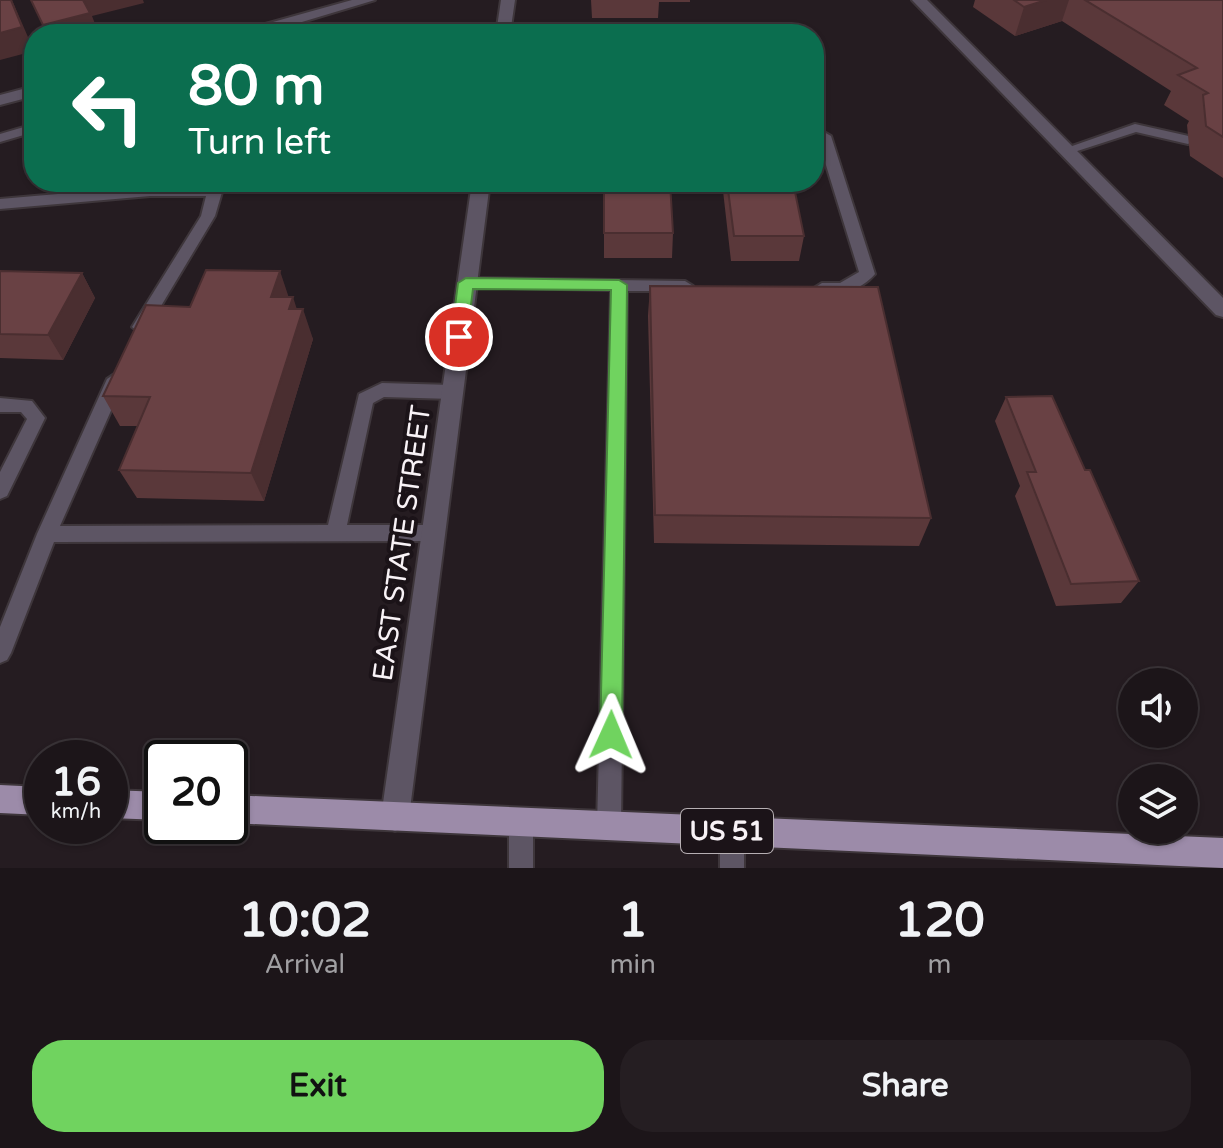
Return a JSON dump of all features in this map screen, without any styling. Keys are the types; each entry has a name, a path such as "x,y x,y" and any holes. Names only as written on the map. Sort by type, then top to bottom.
{"main road":[{"path":"0,799 24,800"},
{"name":"US 51","path":"248,810 1223,853"}],"street":[{"path":"281,24 368,0"},
{"path":"504,24 508,0"},
{"path":"919,0 1065,151 1219,301"},
{"path":"0,100 24,94"},
{"name":"EAST STATE STREET","path":"395,817 480,192"}],"lane":[{"path":"1065,151 1135,128 1188,140"},
{"path":"0,138 24,131"},
{"path":"811,288 843,289 867,274 824,136"},
{"path":"0,204 138,192"},
{"path":"0,653 47,534 127,354 208,216 215,192"},
{"path":"466,283 699,286"},
{"path":"609,826 619,285"},
{"path":"336,532 365,399 382,390 452,392"},
{"path":"0,405 26,406 36,418 0,491"},
{"path":"47,534 433,533"},
{"path":"521,822 521,868"},
{"path":"732,831 732,868"}],"building":[{"path":"0,0 11,0 22,27 0,33"},
{"path":"31,0 83,0 90,13 47,24 43,24"},
{"path":"1014,0 1046,0 1024,7"},
{"path":"1085,0 1223,0 1223,137 1206,126 1203,95 1208,93 1178,75 1197,68"},
{"path":"604,192 671,192 673,233 604,233"},
{"path":"728,192 795,192 804,236 734,236"},
{"path":"206,270 280,271 271,297 293,297 289,309 303,309 251,473 119,470 150,397 103,396 146,305 190,307"},
{"path":"0,271 82,273 48,335 0,334"},
{"path":"650,286 878,287 931,518 655,515"},
{"path":"1052,396 1085,470 1090,470 1139,581 1071,584 1027,472 1036,472 1006,397"}],"route":[{"path":"459,337 466,283 619,285 611,735"}]}
